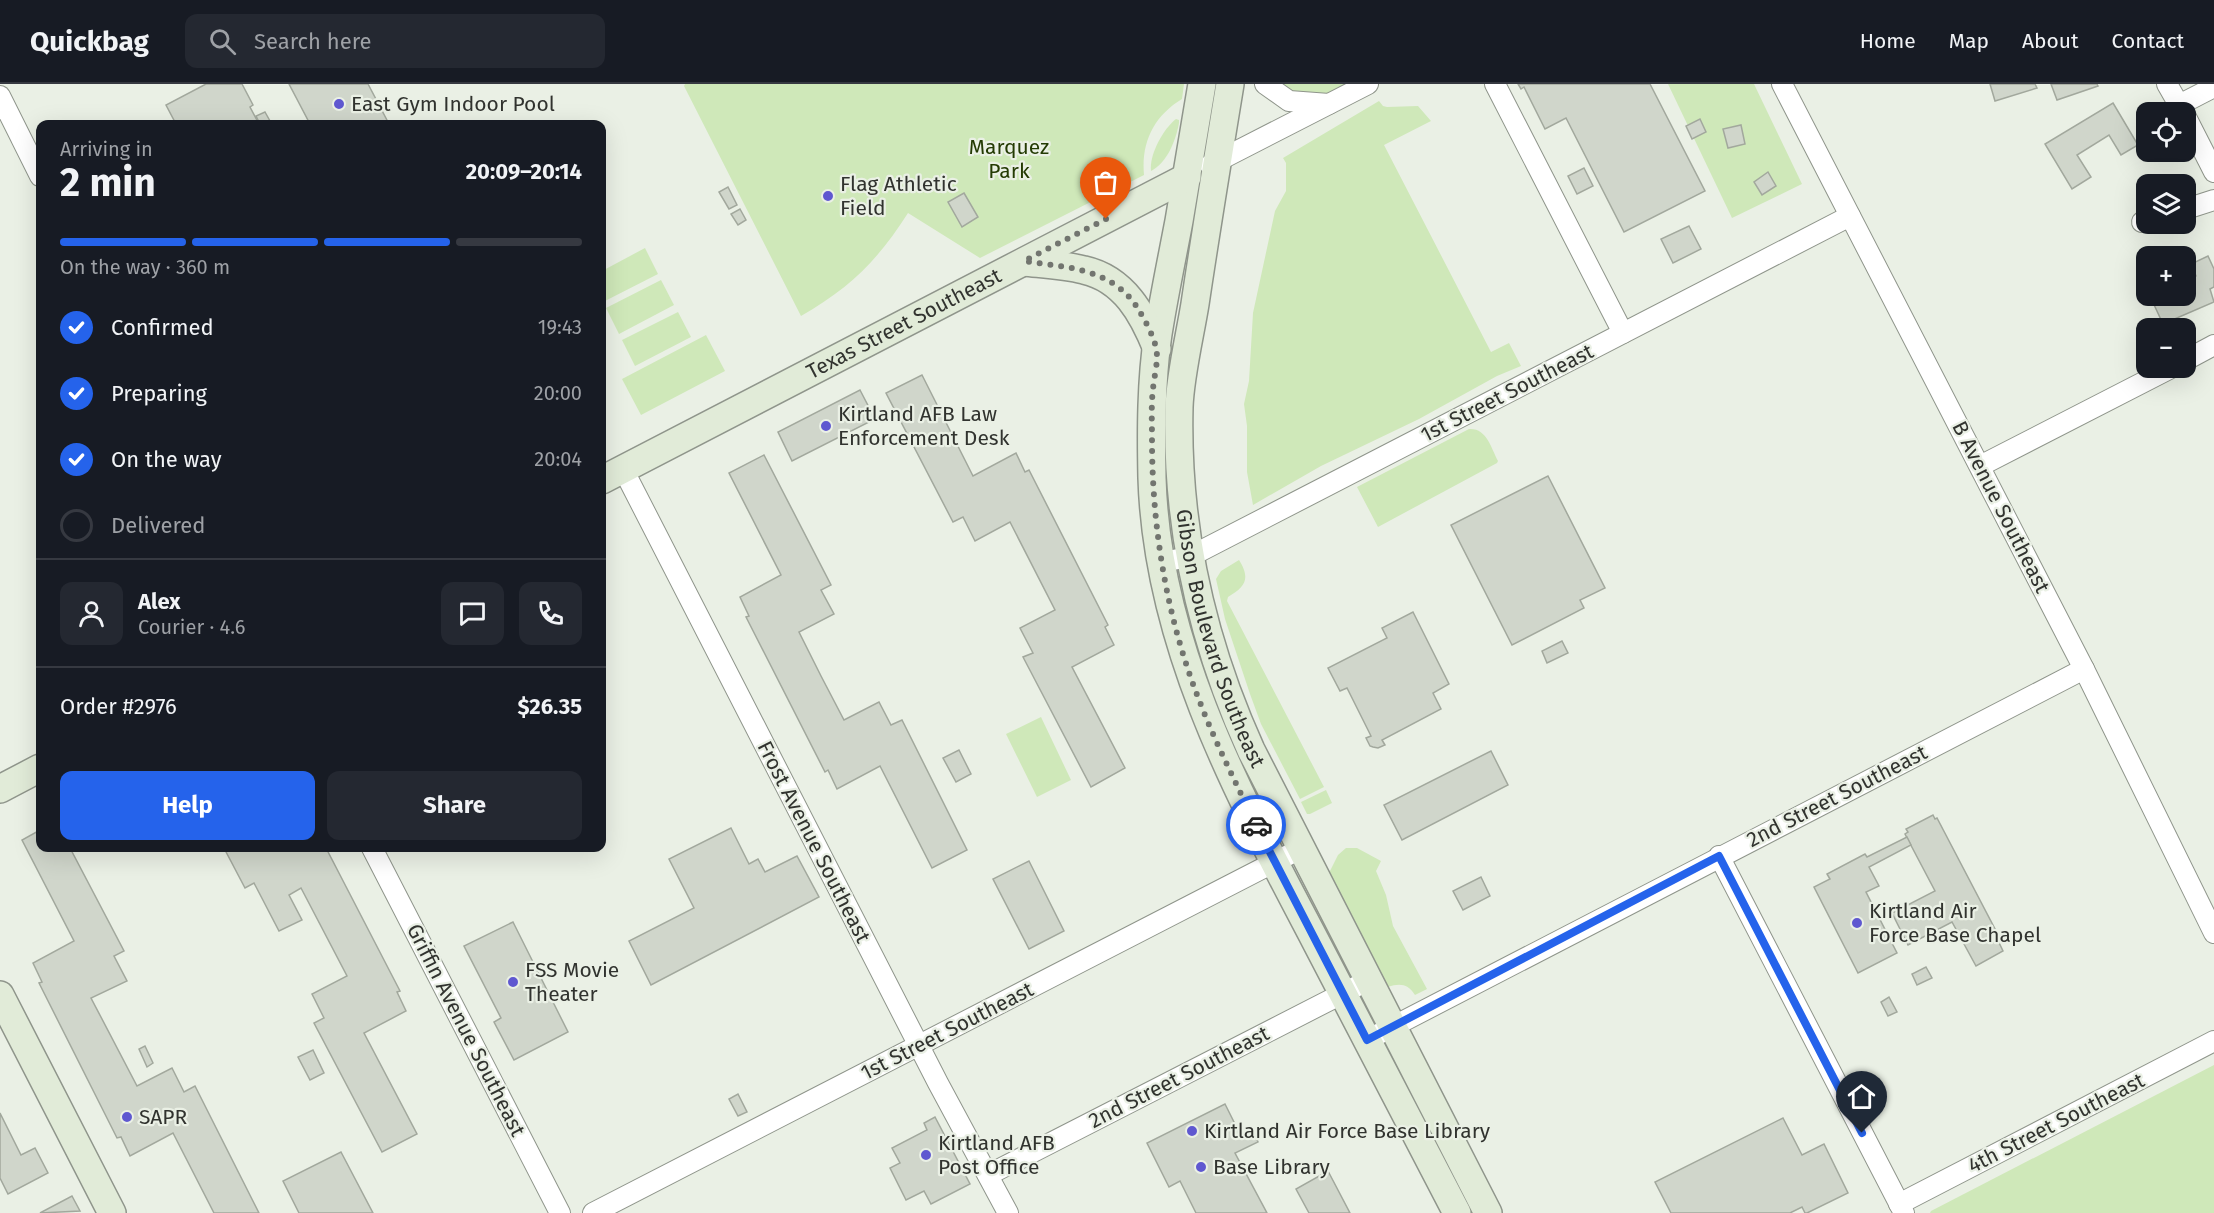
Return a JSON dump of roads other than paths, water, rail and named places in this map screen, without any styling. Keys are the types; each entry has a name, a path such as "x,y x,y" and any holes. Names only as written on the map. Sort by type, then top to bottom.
{"main road":[{"name":"Gibson Boulevard Southeast","path":"1202,84 1152,390 1152,482 1169,604 1200,704 1218,747 1274,862 1457,1213"},
{"name":"Gibson Boulevard Southeast","path":"1230,84 1179,404 1182,498 1189,557 1214,657 1230,703 1300,849 1488,1213"},
{"name":"Texas Street Southeast","path":"612,475 1187,177"},
{"path":"1024,261 1085,270 1112,282 1132,300 1157,349"},
{"path":"0,789 36,770"},
{"path":"0,995 112,1213"}],"street":[{"path":"1265,84 1289,101 1329,104"},
{"name":"Texas Street Southeast","path":"1187,177 1368,84"},
{"path":"1495,84 1623,333"},
{"name":"B Avenue Southeast","path":"1782,84 2084,669 2214,933"},
{"path":"2167,84 2177,102"},
{"path":"2195,102 2214,87"},
{"path":"0,96 36,168"},
{"path":"2196,137 2214,172"},
{"path":"2196,206 2214,200"},
{"name":"1st Street Southeast","path":"1162,562 1189,557 1850,216"},
{"path":"2196,355 2214,345"},
{"path":"1980,466 2152,378"},
{"name":"Frost Avenue Southeast","path":"612,475 1008,1213"},
{"name":"2nd Street Southeast","path":"1367,1040 2084,669"},
{"name":"1st Street Southeast","path":"593,1213 1300,849"},
{"name":"Griffin Avenue Southeast","path":"374,852 560,1213"},
{"path":"1719,856 1901,1208"},
{"name":"2nd Street Southeast","path":"988,1175 1369,980"},
{"name":"4th Street Southeast","path":"1901,1208 2214,1041"}],"place":[{"name":"East Gym Indoor Pool","path":"339,104"},
{"name":"Flag Athletic Field","path":"828,196"},
{"name":"Kirtland AFB Law Enforcement Desk","path":"826,426"},
{"name":"Kirtland Air Force Base Chapel","path":"1857,923"},
{"name":"FSS Movie Theater","path":"513,982"},
{"name":"SAPR","path":"127,1117"},
{"name":"Kirtland Air Force Base Library","path":"1192,1131"},
{"name":"Kirtland AFB Post Office","path":"926,1155"},
{"name":"Base Library","path":"1201,1167"}],"park label":[{"name":"Marquez Park","path":"1009,159"}]}
